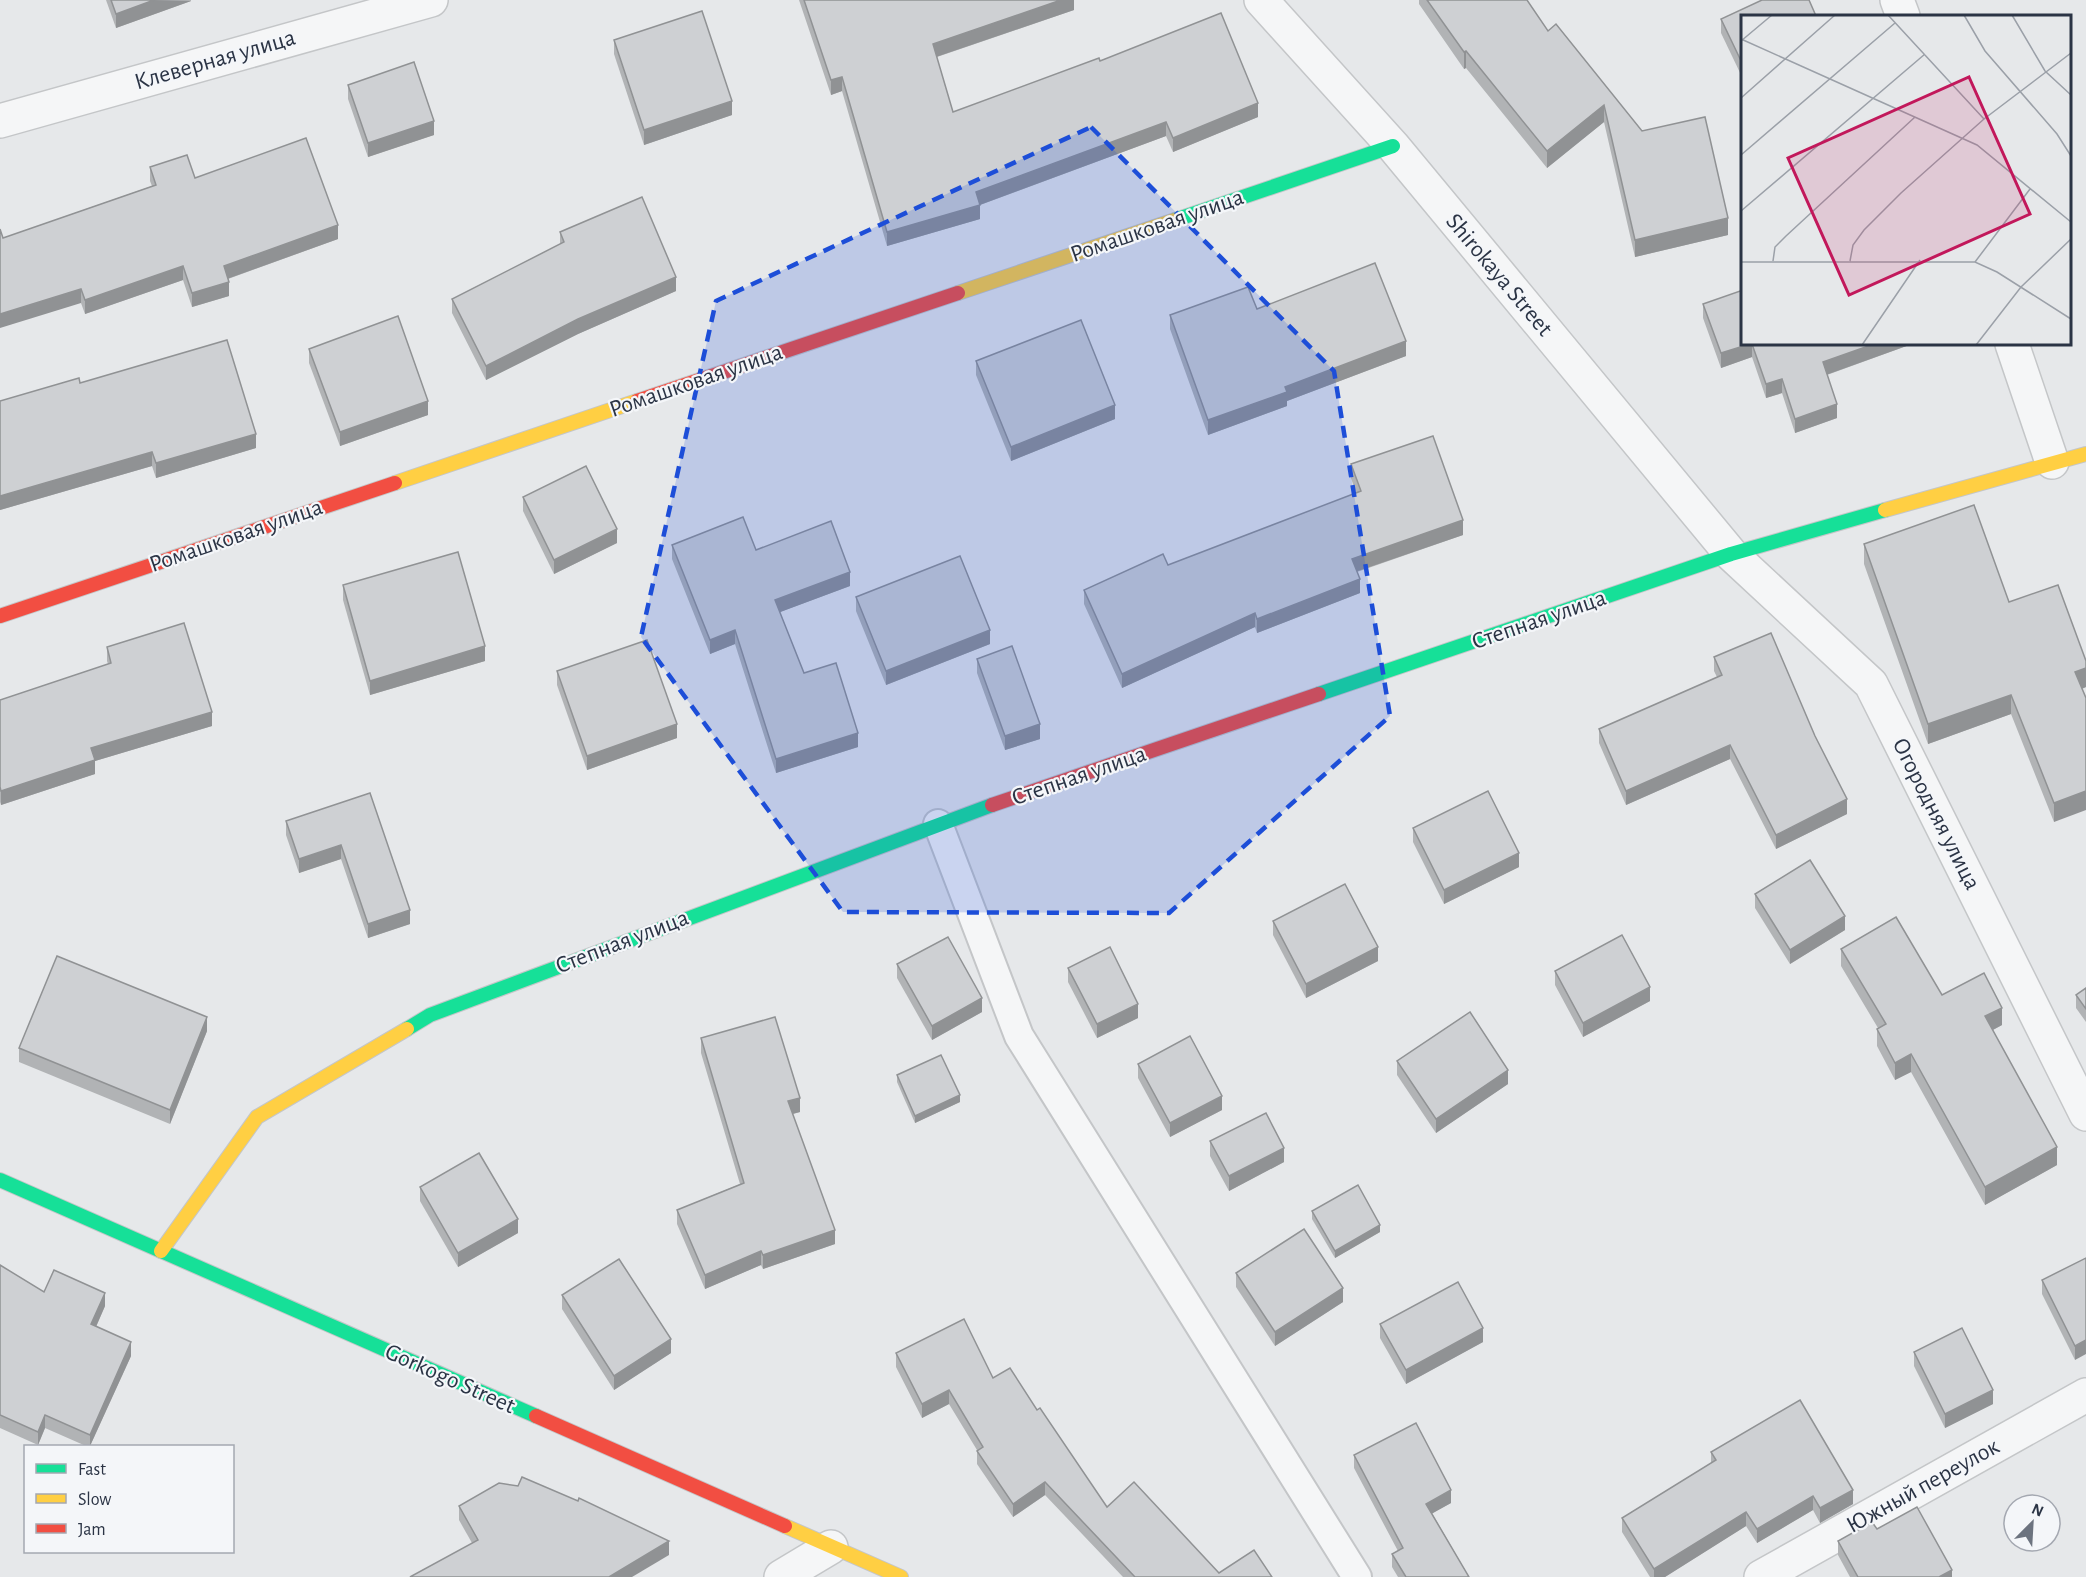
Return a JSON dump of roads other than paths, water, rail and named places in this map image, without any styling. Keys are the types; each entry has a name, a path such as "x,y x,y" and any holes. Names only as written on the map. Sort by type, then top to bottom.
{"street":[{"name":"Клеверная улица","path":"0,121 430,0"},
{"name":"Shirokaya Street","path":"1261,0 1393,146 1731,554"},
{"path":"1897,0 1903,15"},
{"name":"Ромашковая улица","path":"0,616 1393,146"},
{"path":"2012,345 2052,462"},
{"name":"Степная улица","path":"161,1251 257,1117 429,1015 938,824 1731,554 2086,454"},
{"name":"Огородняя улица","path":"1731,554 1871,684 2086,1114"},
{"name":"Gorkogo Street","path":"0,1180 901,1577"},
{"name":"Южный переулок","path":"1761,1577 2086,1395"},
{"path":"781,1577 831,1547"}],"lane":[{"path":"938,824 1019,1036 1357,1577"}]}
